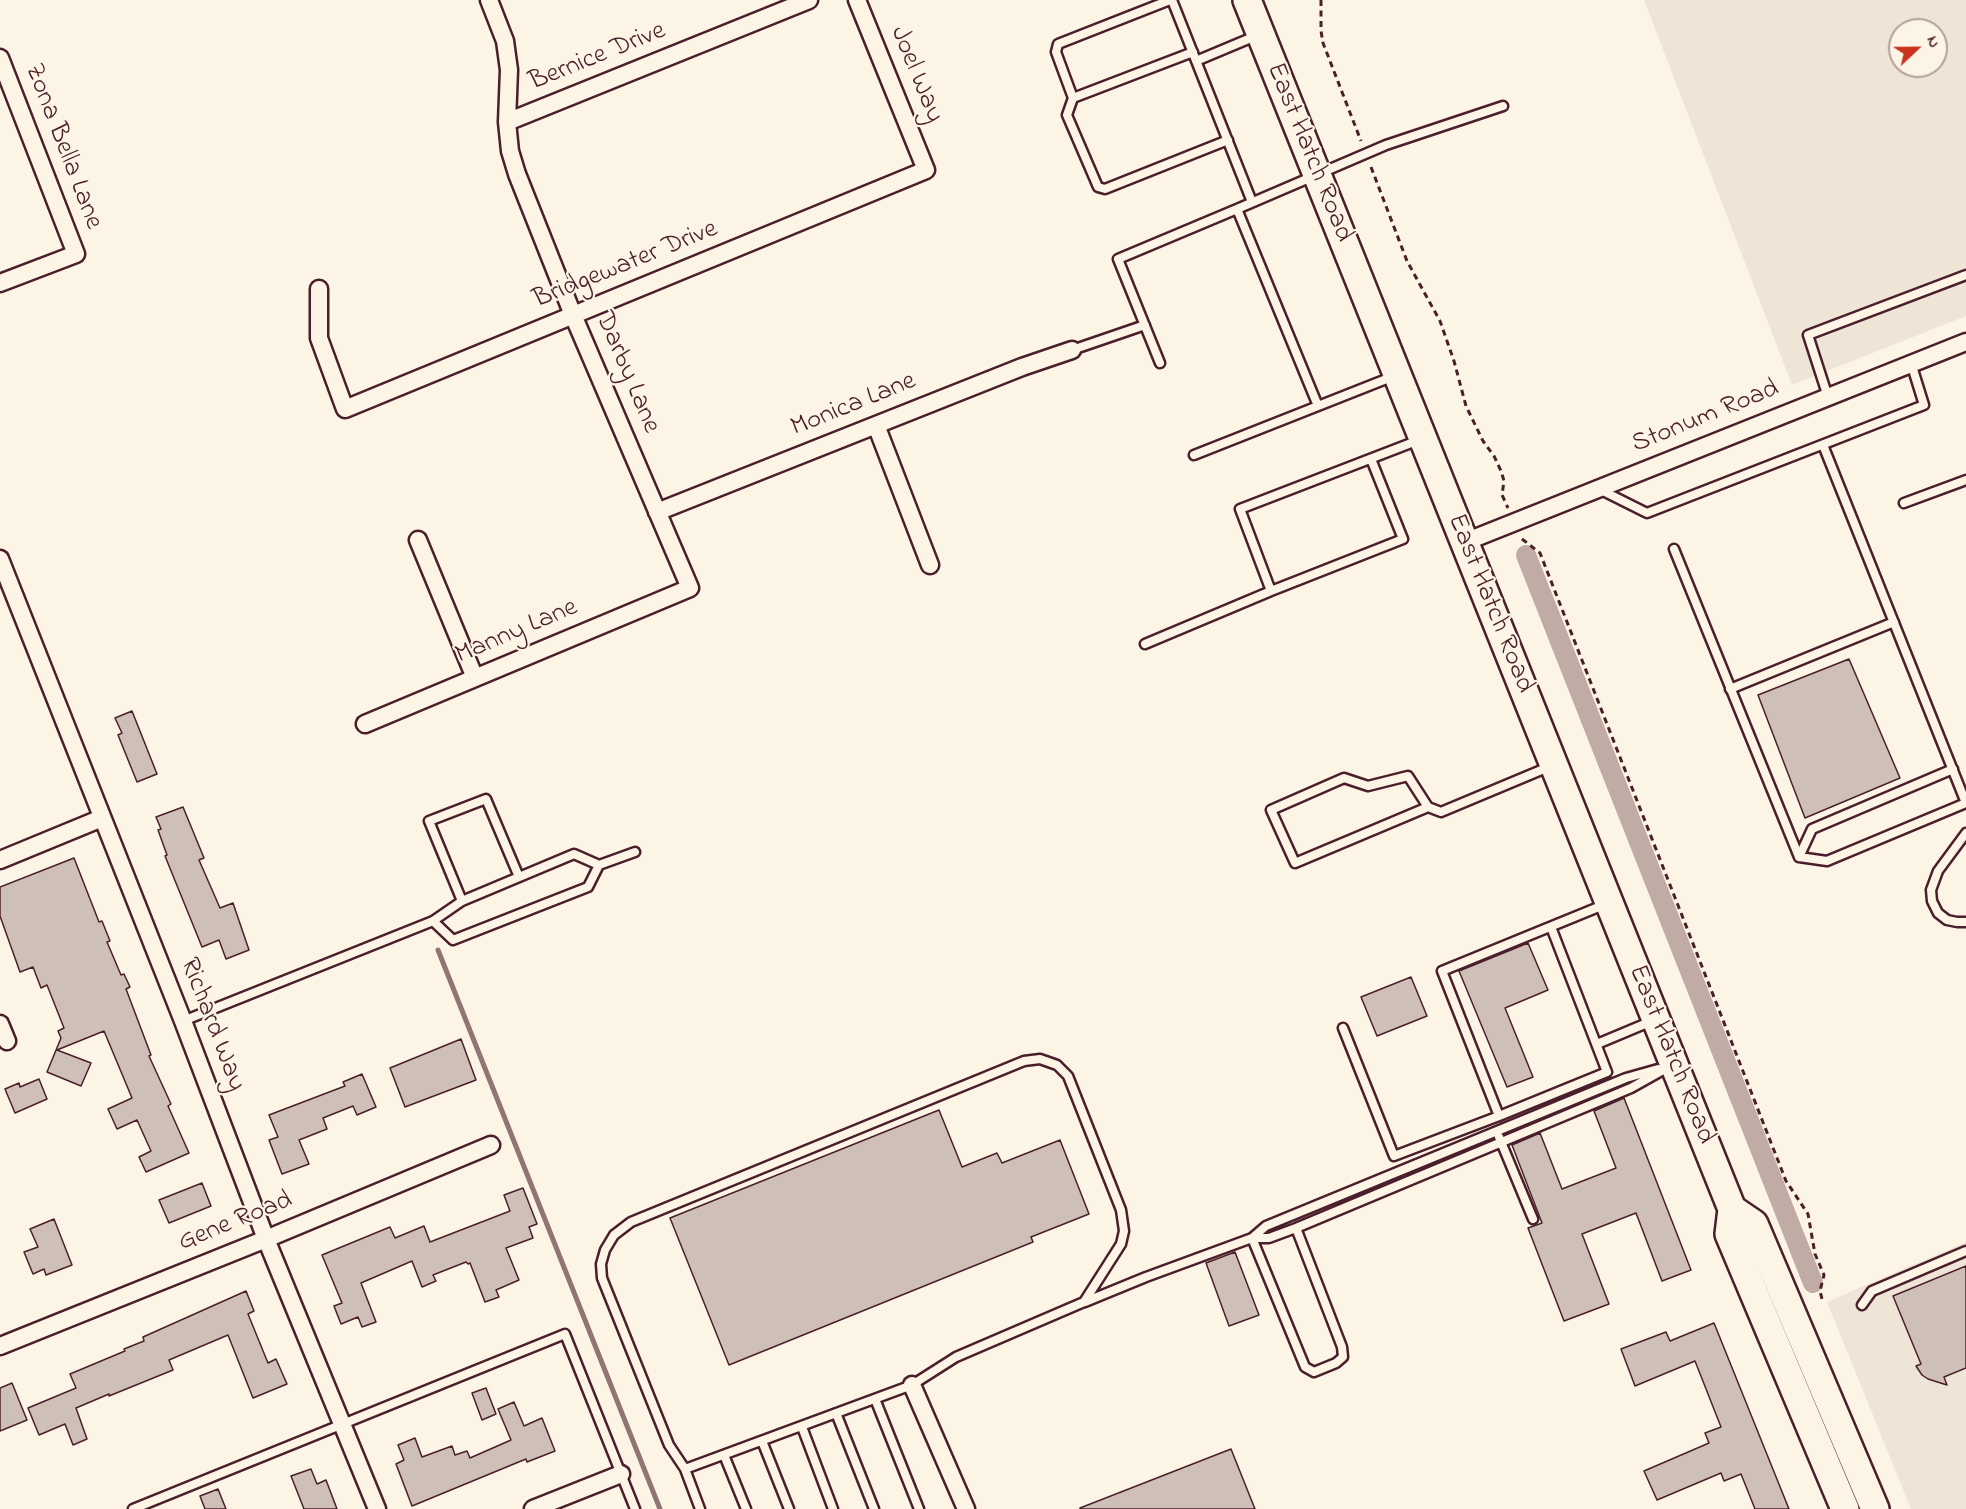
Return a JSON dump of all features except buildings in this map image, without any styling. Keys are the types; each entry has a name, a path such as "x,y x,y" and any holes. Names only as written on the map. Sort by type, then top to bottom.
{"main road":[{"name":"East Hatch Road","path":"1247,0 1732,1209 1729,1234 1845,1509"},
{"path":"1732,1209 1754,1224 1875,1509"}],"street":[{"name":"Darby Lane","path":"489,0 505,40 509,70 507,122 510,151 517,174 573,315 690,588"},
{"name":"Bernice Drive","path":"507,122 809,0"},
{"name":"Joel Way","path":"857,0 926,170"},
{"name":"Zona Bella Lane","path":"0,58 76,254 0,284"},
{"name":"Bridgewater Drive","path":"319,289 319,338 345,409 926,170"},
{"name":"Stonum Road","path":"1465,542 1966,342"},
{"name":"Monica Lane","path":"657,512 1022,367 1072,350"},
{"path":"876,425 930,565"},
{"path":"418,540 475,678"},
{"name":"Richard Way","path":"0,559 183,1021 266,1239 377,1509"},
{"name":"Manny Lane","path":"365,724 690,588"},
{"path":"0,860 102,818"},
{"path":"0,1024 7,1041"},
{"name":"Gene Road","path":"0,1346 491,1145"},
{"path":"912,1385 966,1509"},
{"path":"533,1509 621,1474"}],"lane":[{"path":"1228,140 1105,189 1098,187 1067,115 1073,98 1056,52 1058,44 1171,0 1195,57 1228,140 1252,202"},
{"path":"1073,98 1261,34"},
{"path":"1160,363 1118,259 1366,153 1503,106"},
{"path":"1237,209 1318,406"},
{"path":"1828,397 1808,335 1966,274"},
{"path":"1072,350 1144,325"},
{"path":"1599,489 1647,513 1924,405 1911,363"},
{"path":"1194,455 1397,375"},
{"path":"1271,591 1240,509 1422,439"},
{"path":"1799,857 1827,861 1966,804 1823,445"},
{"path":"1145,644 1402,539 1371,459"},
{"path":"1904,503 1966,480"},
{"path":"1674,549 1799,857"},
{"path":"1730,689 1894,622"},
{"path":"1428,807 1295,863 1271,810 1344,778 1368,786 1408,776 1428,807 1441,812 1554,765"},
{"path":"1799,857 1812,829 1953,769"},
{"path":"462,901 429,821 486,799 519,877"},
{"path":"1966,833 1938,871 1931,890 1932,901 1938,913 1947,920 1966,922"},
{"path":"433,921 453,940 588,887 599,865 635,852"},
{"path":"183,1021 433,921 462,901 574,854 599,865"},
{"path":"1499,1116 1442,971 1609,903"},
{"path":"1343,1028 1394,1156 1607,1071 1551,927"},
{"path":"1597,1044 1656,1019"},
{"path":"700,1509 685,1469 669,1445 602,1278 601,1264 605,1250 614,1235 631,1222 1024,1061 1040,1059 1057,1065 1068,1076 1121,1210 1124,1231 1121,1244 1084,1302"},
{"path":"1252,1238 1266,1226 1626,1078 1674,1064"},
{"path":"685,1469 912,1385 956,1357 1146,1277 1252,1238 1269,1238 1296,1228 1631,1088 1674,1064"},
{"path":"1497,1131 1533,1219"},
{"path":"1252,1238 1305,1367 1314,1372 1336,1363 1343,1357 1342,1347 1296,1228"},
{"path":"1862,1305 1872,1291 1966,1251"},
{"path":"133,1509 302,1440 343,1426 565,1334 635,1509"},
{"path":"874,1399 919,1509"},
{"path":"836,1413 874,1509"},
{"path":"802,1426 833,1509"},
{"path":"762,1441 789,1509"},
{"path":"724,1455 746,1509"}],"path":[{"path":"1321,0 1323,43 1407,261 1440,321 1466,406 1501,471 1504,481 1502,495 1514,523 1521,538 1540,554 1786,1180 1808,1214 1815,1254 1824,1275 1820,1291 1823,1303"}],"shaded area":[{"path":"1644,0 1966,0 1966,316 1792,385"},
{"path":"1966,1242 1966,1509 1911,1509 1827,1302"}],"waterway":[{"path":"1526,555 1813,1283"},
{"path":"438,950 660,1509"}]}
